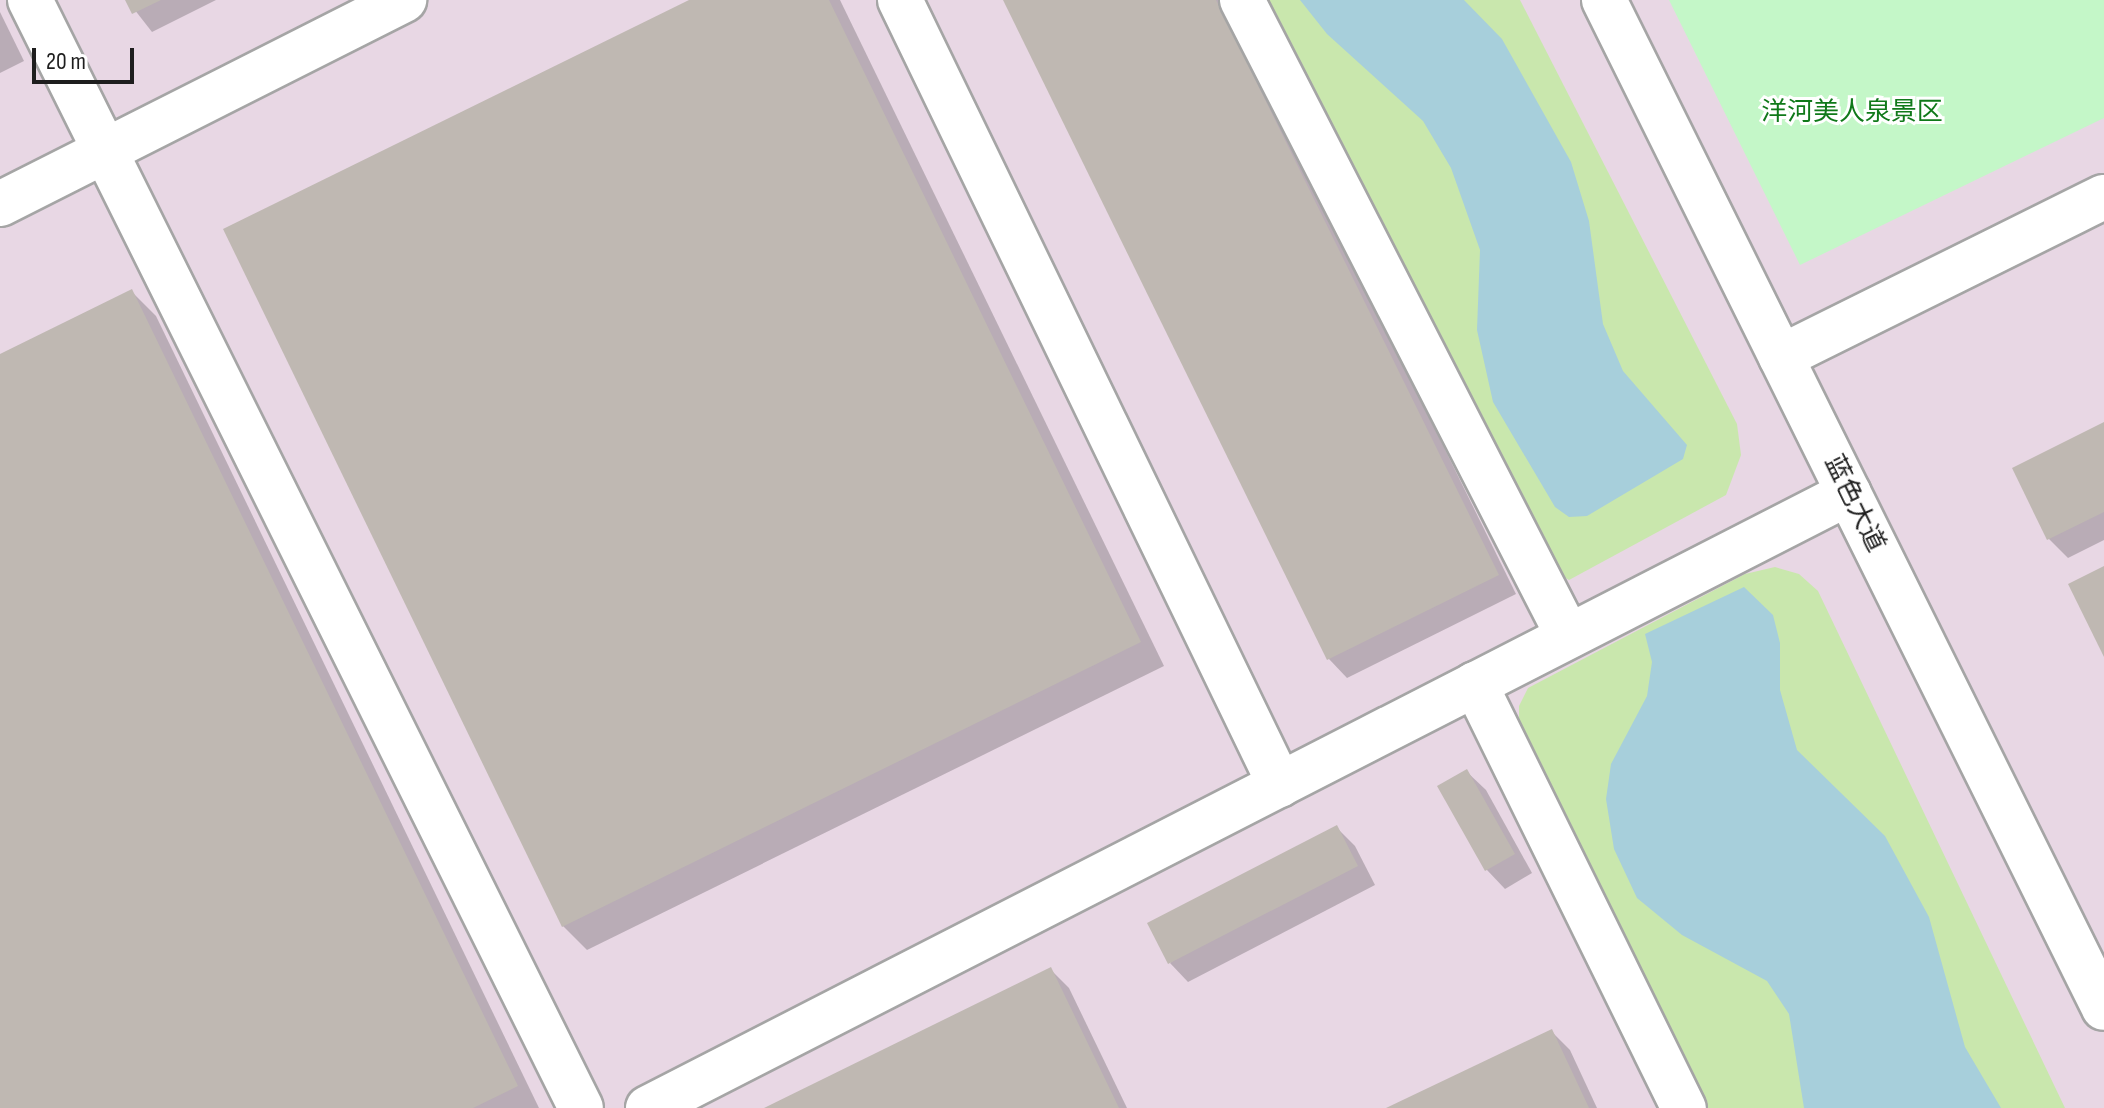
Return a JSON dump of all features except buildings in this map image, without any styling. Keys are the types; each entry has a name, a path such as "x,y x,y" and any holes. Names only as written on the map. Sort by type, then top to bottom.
{"street":[{"path":"30,0 581,1108"},
{"path":"0,204 404,0"},
{"path":"900,0 1280,785"},
{"path":"1242,0 1568,636"},
{"name":"蓝色大道","path":"1604,0 2104,1008"},
{"path":"1781,357 2104,197"},
{"path":"648,1108 1849,493"},
{"path":"1475,684 1684,1108"}],"shaded area":[{"path":"0,0 2104,0 2104,1108 0,1108"}],"green space":[{"path":"1258,0 1520,0 1737,424 1741,455 1726,495 1569,580 1549,568"},
{"name":"洋河美人泉景区","path":"1669,0 2104,0 2104,118 1800,265"},
{"path":"1775,567 1799,574 1818,591 2065,1108 1706,1108 1519,732 1519,706 1528,688 1745,574"}],"water":[{"path":"1300,0 1464,0 1502,39 1571,162 1589,221 1603,324 1623,371 1687,445 1683,459 1587,516 1569,517 1555,507 1493,402 1477,330 1480,250 1451,168 1423,121 1327,34"},
{"path":"1744,587 1773,615 1780,643 1780,690 1797,750 1885,836 1929,917 1965,1047 2001,1108 1804,1108 1789,1014 1767,981 1682,935 1637,898 1614,849 1606,799 1611,764 1647,696 1652,662 1645,634"}]}
